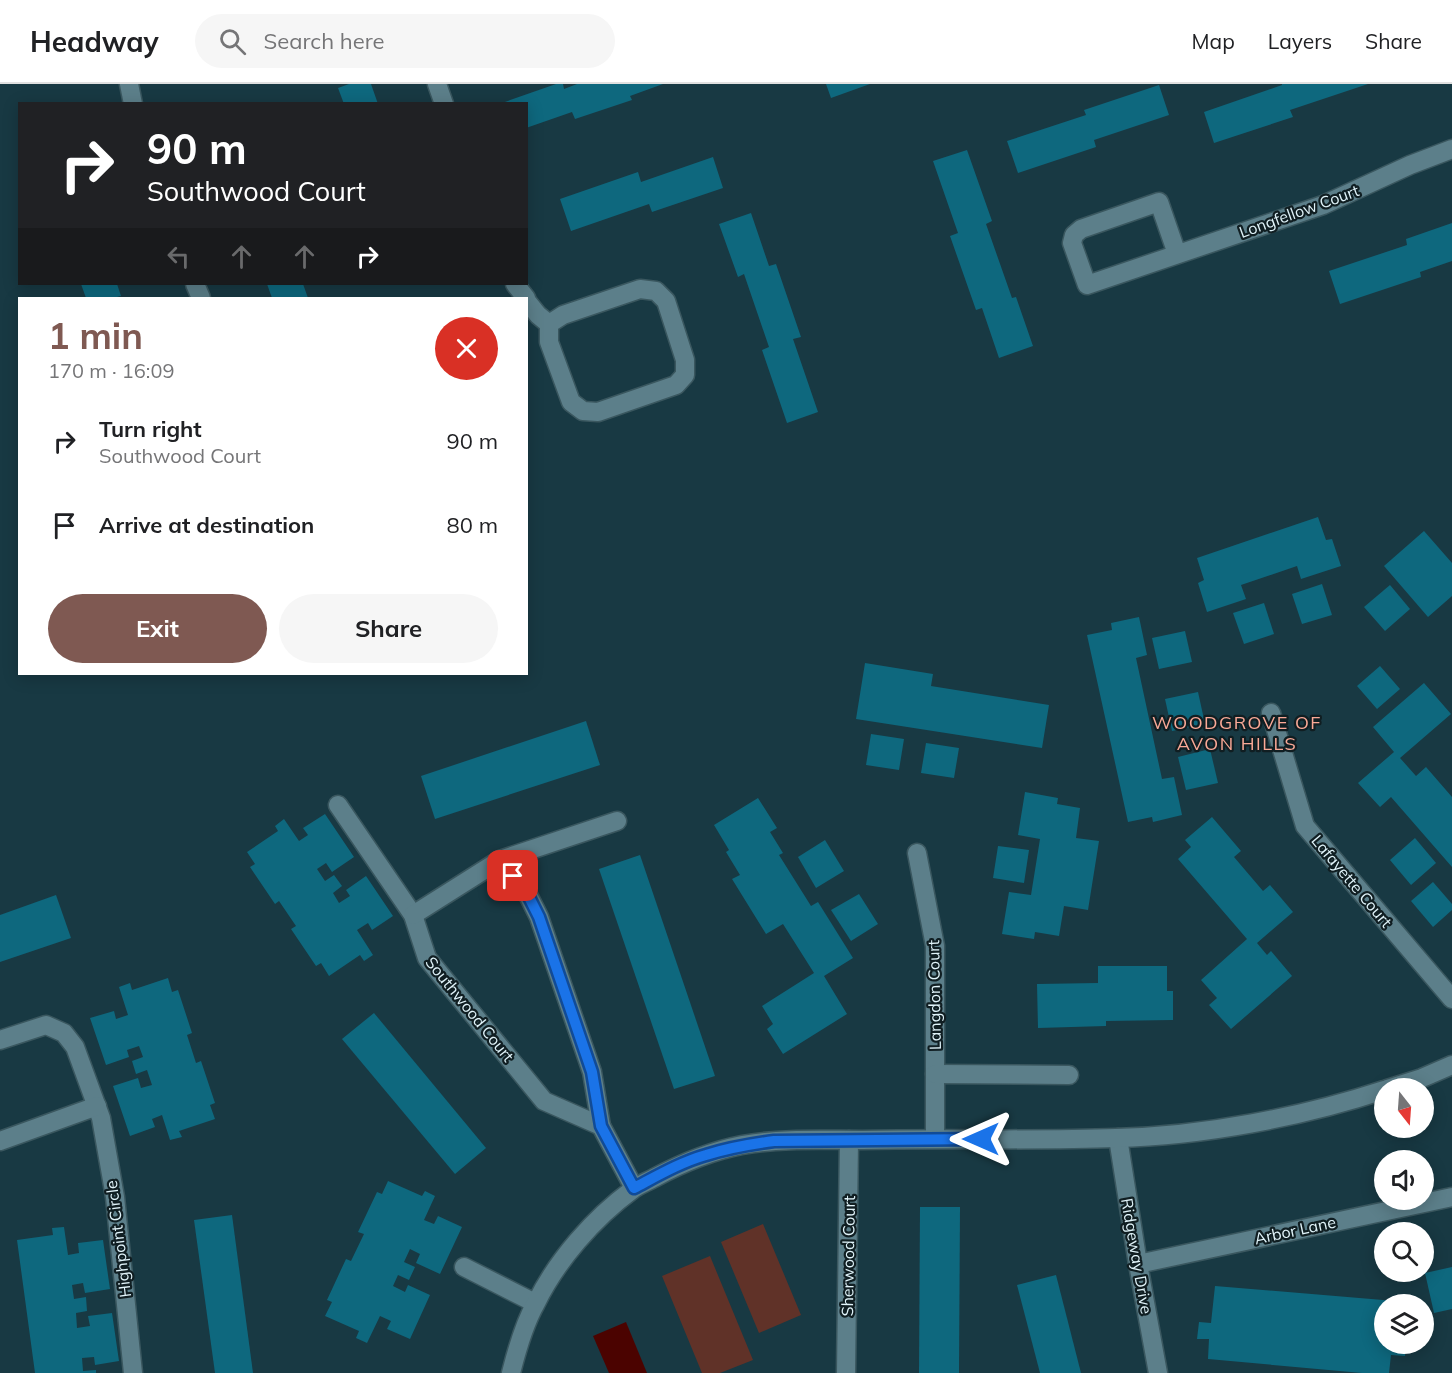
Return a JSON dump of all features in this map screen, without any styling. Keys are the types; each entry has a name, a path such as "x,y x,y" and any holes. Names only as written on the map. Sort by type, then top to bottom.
{"street":[{"path":"129,84 133,102"},
{"path":"437,84 443,102"},
{"name":"Longfellow Court","path":"1177,254 1159,202 1081,229 1074,235 1072,243 1087,285 1323,205 1410,165 1452,149"},
{"path":"640,289 656,291 666,301 685,360 685,375 676,385 598,412 583,411 571,402 549,342 549,324 563,315 640,289"},
{"path":"528,302 538,315 549,324"},
{"name":"Lafayette Court","path":"1271,713 1305,826 1452,999"},
{"name":"Southwood Court","path":"338,805 413,915 427,958 544,1101 601,1126"},
{"path":"413,915 500,860 617,821"},
{"name":"Langdon Court","path":"917,853 935,946 934,1138"},
{"path":"500,860 526,891 539,917 592,1072 601,1126 634,1188"},
{"name":"Highpoint Circle","path":"0,1040 46,1025 64,1033 75,1047 101,1118 115,1197 133,1373"},
{"path":"1419,1078 1452,1065"},
{"path":"935,1074 1069,1075"},
{"path":"511,1373 535,1303 568,1252 611,1207 634,1188 704,1155 742,1145 774,1141 1118,1138 1202,1131 1274,1118 1374,1093"},
{"path":"0,1141 97,1106"},
{"name":"Ridgeway Drive","path":"1118,1138 1158,1373"},
{"name":"Sherwood Court","path":"846,1373 849,1140"},
{"name":"Arbor Lane","path":"1138,1264 1452,1197"},
{"path":"464,1267 535,1303"}],"shaded area":[{"path":"763,1224 801,1315 759,1333 721,1242"},
{"path":"710,1256 753,1360 720,1373 702,1373 662,1276"},
{"path":"626,1322 647,1373 609,1373 593,1336"}],"building":[{"path":"349,84 371,84 377,102 343,102 338,88"},
{"path":"556,84 563,84 564,89 577,84 663,84 630,96 632,100 575,119 572,112 528,127 528,102 505,102"},
{"path":"826,84 870,84 831,98"},
{"path":"1282,84 1368,84 1290,110 1293,117 1214,143 1204,112"},
{"path":"1159,85 1169,115 1094,140 1096,147 1018,173 1007,141 1086,115 1084,110"},
{"path":"967,150 992,221 986,224 1012,298 1016,297 1033,346 999,358 982,308 976,310 950,236 958,233 933,161"},
{"path":"713,157 723,188 652,212 649,204 571,231 560,199 638,172 641,182"},
{"path":"751,213 769,266 776,264 801,337 793,339 818,412 787,423 762,350 769,347 744,274 738,277 719,224"},
{"path":"1452,223 1452,261 1420,272 1421,277 1340,304 1329,271 1407,245 1406,239"},
{"path":"81,285 117,285 121,296 117,297 86,297"},
{"path":"267,285 303,285 308,297 272,297"},
{"path":"1318,517 1326,540 1332,539 1341,566 1301,579 1297,566 1241,585 1246,599 1207,612 1198,583 1204,580 1197,558"},
{"path":"1424,531 1452,563 1452,596 1428,617 1384,566"},
{"path":"1322,584 1332,615 1302,624 1292,594"},
{"path":"1390,585 1410,609 1385,631 1364,607"},
{"path":"1264,603 1274,634 1244,644 1233,613"},
{"path":"1139,617 1147,655 1136,658 1162,779 1174,777 1182,815 1153,822 1152,817 1128,822 1087,635 1112,630 1111,623"},
{"path":"1185,631 1192,662 1159,669 1152,638"},
{"path":"865,663 933,674 931,686 1049,705 1042,748 856,719"},
{"path":"1380,666 1400,689 1377,709 1357,686"},
{"path":"1424,683 1451,714 1400,758 1416,776 1426,767 1452,797 1452,867 1391,797 1380,807 1358,783 1394,752 1373,727"},
{"path":"1198,692 1205,724 1172,731 1165,699"},
{"path":"586,721 600,765 435,819 421,776"},
{"path":"871,734 904,739 899,770 866,765"},
{"path":"926,743 959,748 954,778 921,773"},
{"path":"1210,749 1218,783 1186,790 1178,757"},
{"path":"1025,792 1058,798 1057,804 1080,808 1076,838 1099,841 1088,910 1064,906 1059,936 1035,932 1034,939 1002,934 1009,892 1031,895 1040,839 1018,835"},
{"path":"758,798 777,828 770,832 783,853 779,855 811,906 818,902 853,958 824,976 847,1014 783,1054 767,1029 773,1024 762,1006 814,973 783,924 766,934 732,879 740,875 726,852 729,850 714,825"},
{"path":"325,814 354,857 332,872 326,863 317,869 325,881 334,875 342,886 333,893 339,903 350,896 346,890 366,876 393,916 372,930 368,923 357,930 373,955 364,961 360,955 329,976 321,963 316,966 291,929 296,926 279,901 275,904 250,867 255,864 247,852 278,831 275,826 284,819 299,841 308,835 303,828"},
{"path":"1212,817 1241,851 1234,857 1263,891 1270,885 1293,912 1257,943 1267,955 1271,951 1292,976 1231,1029 1209,1005 1217,998 1201,980 1247,939 1178,859 1191,847 1185,840"},
{"path":"1415,838 1436,863 1411,885 1390,860"},
{"path":"825,840 844,871 816,888 798,857"},
{"path":"998,846 1029,850 1024,883 993,878"},
{"path":"640,855 715,1076 674,1089 599,869"},
{"path":"1433,882 1452,904 1452,910 1433,927 1411,901"},
{"path":"859,894 878,924 851,941 831,910"},
{"path":"56,895 71,938 0,962 0,915"},
{"path":"1098,966 1167,966 1167,991 1173,991 1173,1020 1106,1021 1106,1026 1038,1028 1037,984 1098,983"},
{"path":"168,978 172,992 178,990 192,1033 187,1035 196,1063 201,1061 215,1103 210,1105 215,1119 179,1131 182,1137 170,1140 162,1115 152,1119 155,1127 130,1136 113,1086 138,1078 141,1088 152,1085 147,1070 136,1074 132,1061 143,1057 139,1046 127,1050 129,1057 106,1065 90,1018 114,1011 116,1019 128,1015 119,987 130,983 132,990"},
{"path":"374,1013 486,1148 455,1174 342,1039"},
{"path":"388,1181 422,1196 425,1191 435,1196 424,1220 434,1224 438,1216 462,1227 440,1274 416,1263 420,1254 410,1249 404,1262 415,1267 409,1280 398,1275 393,1286 405,1292 408,1285 430,1295 410,1339 387,1329 391,1321 380,1316 367,1343 356,1338 359,1331 325,1316 332,1302 327,1300 346,1259 351,1261 364,1234 358,1232 377,1192 382,1194"},
{"path":"920,1207 960,1207 959,1373 919,1373"},
{"path":"232,1215 253,1373 215,1373 194,1220"},
{"path":"64,1227 68,1255 79,1253 78,1243 103,1240 110,1289 85,1293 83,1283 72,1285 74,1299 86,1297 87,1311 76,1313 77,1328 90,1326 88,1316 112,1313 119,1361 95,1365 94,1357 82,1358 83,1371 96,1370 96,1373 35,1373 17,1240 53,1235 52,1228"},
{"path":"1452,1267 1452,1309 1434,1313 1434,1294 1430,1294 1427,1282 1434,1282 1434,1271"},
{"path":"1056,1275 1081,1373 1040,1373 1017,1285"},
{"path":"1215,1286 1374,1299 1374,1354 1405,1354 1405,1356 1391,1355 1389,1373 1362,1373 1208,1359 1209,1339 1197,1339 1199,1322 1211,1323"}],"district":[{"name":"WOODGROVE OF AVON HILLS","path":"1237,733"}],"route":[{"path":"513,876 526,891 539,917 592,1072 601,1126 634,1188 704,1155 742,1145 774,1141 981,1139"}]}
